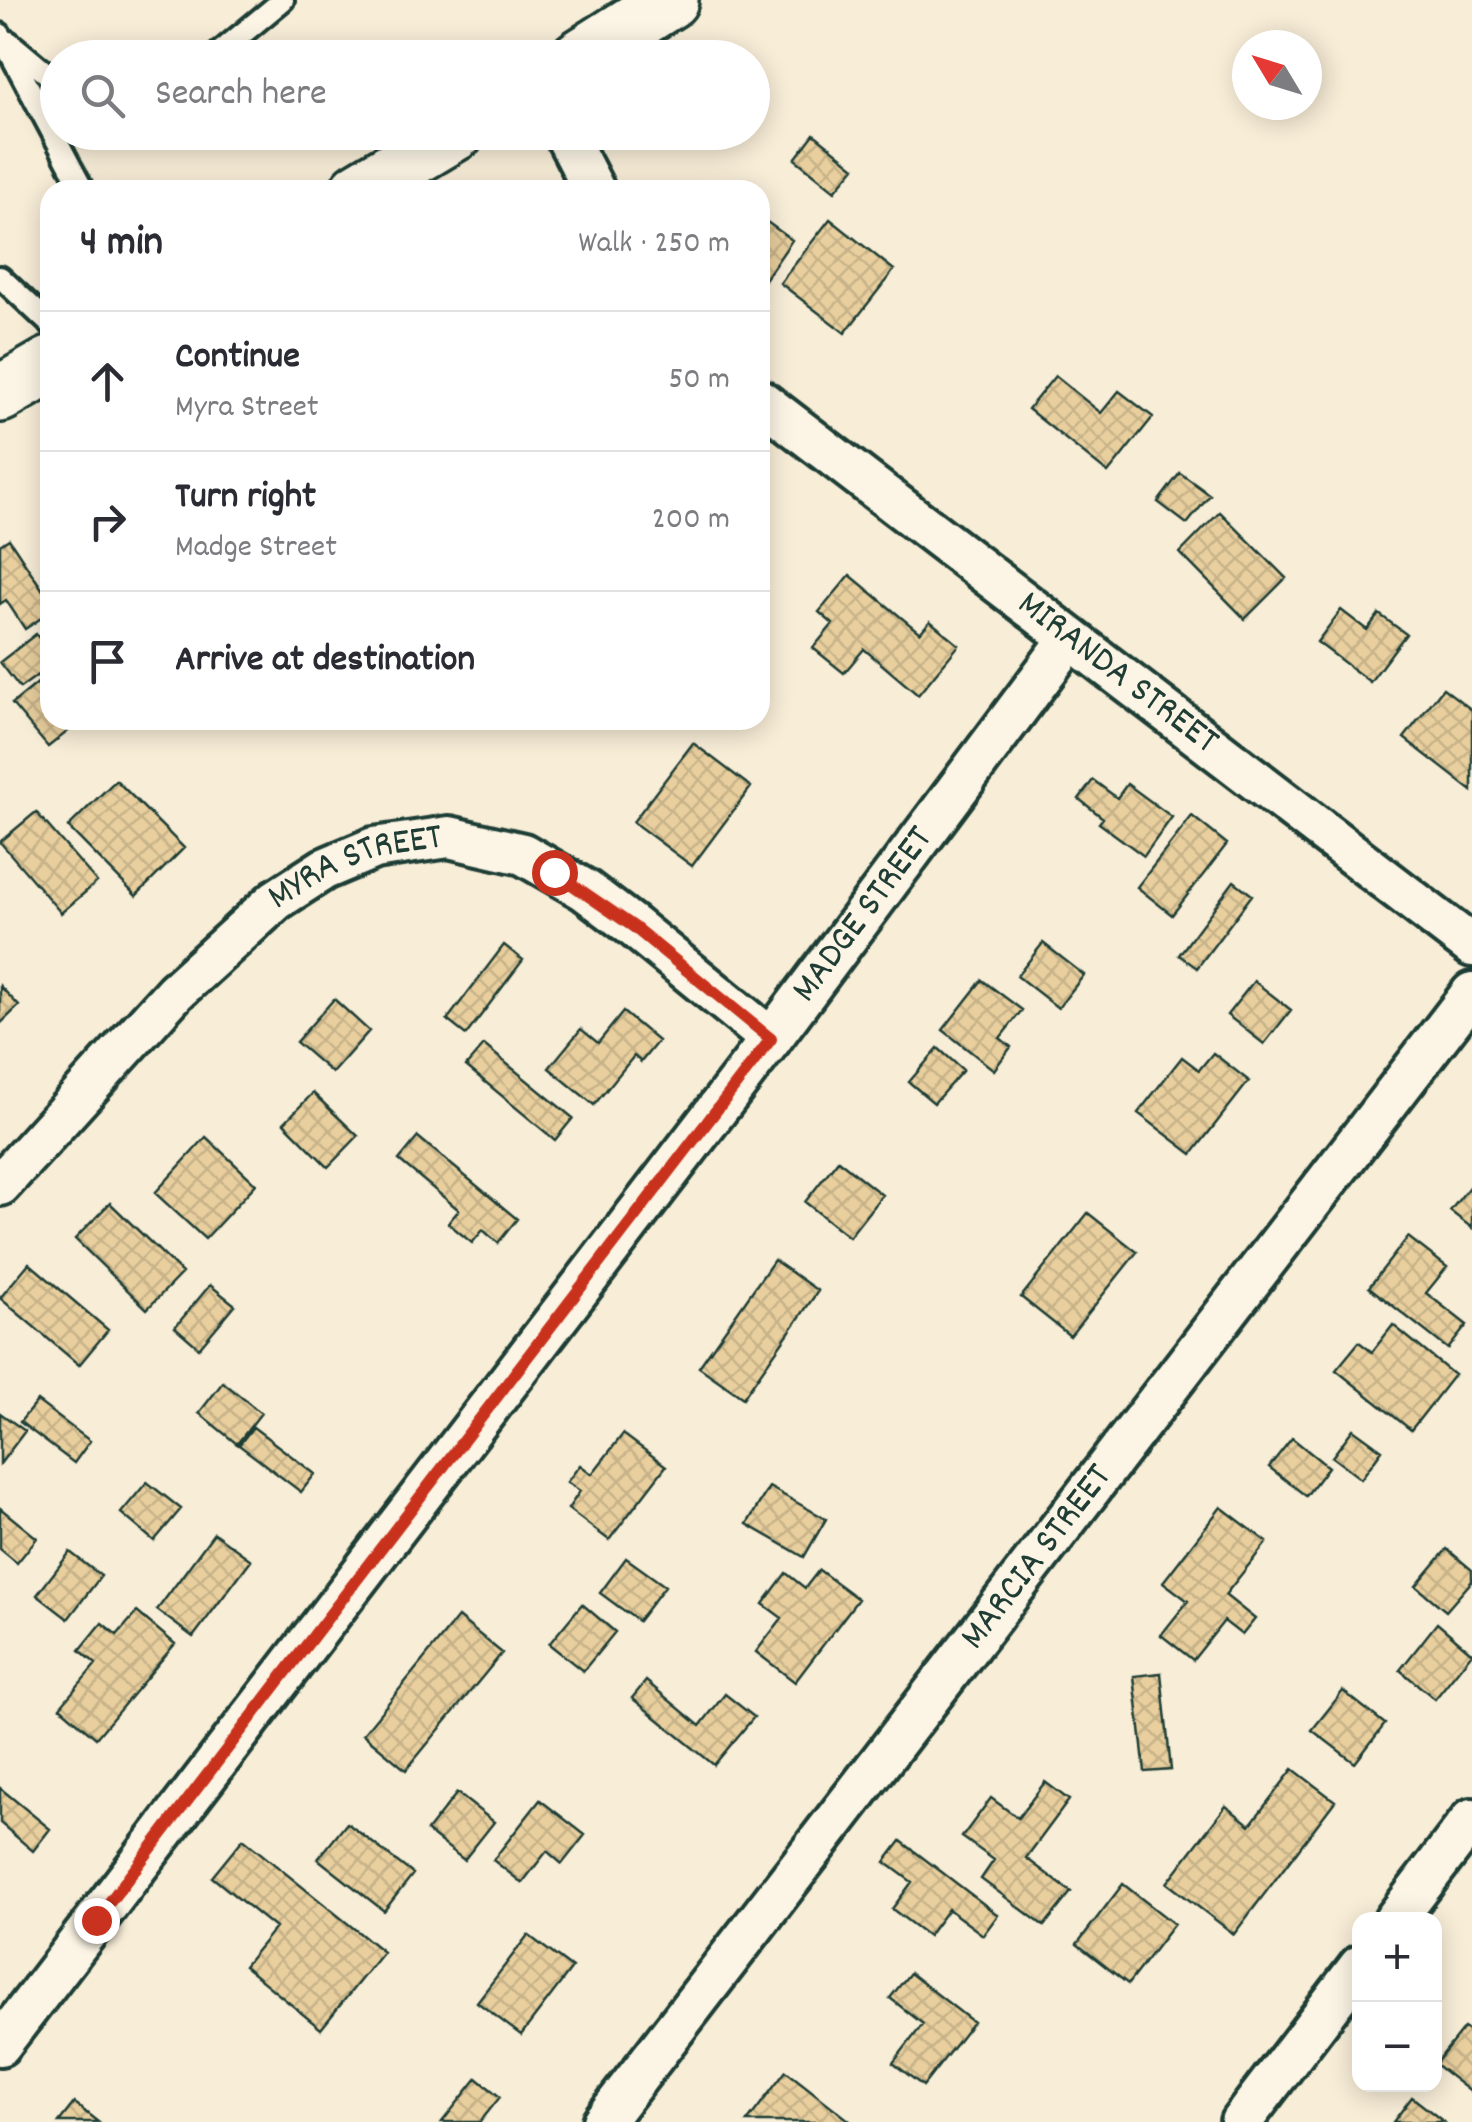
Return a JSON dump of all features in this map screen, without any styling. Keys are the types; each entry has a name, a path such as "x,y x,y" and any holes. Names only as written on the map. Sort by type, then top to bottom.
{"main road":[{"path":"608,40 670,0"},
{"path":"376,180 426,150"},
{"path":"0,394 40,370"}],"street":[{"path":"573,150 589,180"},
{"name":"MIRANDA STREET","path":"770,407 1472,946"},
{"name":"MADGE STREET","path":"0,2046 771,1039 1070,640"},
{"name":"MYRA STREET","path":"0,1186 175,992 276,900 324,869 374,848 449,837 524,854 622,918 771,1039"},
{"name":"MARCIA STREET","path":"603,2122 1472,993"},
{"path":"1401,1912 1472,1819"},
{"path":"1241,2122 1352,1976"}],"lane":[{"path":"235,40 283,0"},
{"path":"0,34 40,68"},
{"path":"0,34 40,109"},
{"path":"62,150 78,180"},
{"path":"0,277 40,315"}],"building":[{"path":"814,134 855,167 835,191 795,159"},
{"path":"830,219 894,270 845,333 780,283"},
{"path":"770,224 792,240 770,272"},
{"path":"1055,376 1101,413 1119,391 1153,417 1108,473 1028,409"},
{"path":"1180,473 1210,495 1187,524 1158,502"},
{"path":"1220,512 1286,578 1245,619 1180,553"},
{"path":"9,539 40,586 40,619 25,629 6,600 0,604 0,545"},
{"path":"850,575 920,633 930,621 959,645 918,695 864,649 844,673 813,648 833,624 819,612"},
{"path":"1341,610 1367,630 1379,614 1406,634 1370,682 1317,642"},
{"path":"36,634 40,639 40,673 20,688 0,662"},
{"path":"40,681 40,730 70,730 48,747 12,704"},
{"path":"1443,688 1472,710 1472,791 1404,738"},
{"path":"693,743 751,787 692,866 633,822"},
{"path":"116,780 184,848 136,896 68,827"},
{"path":"1093,780 1117,798 1127,784 1172,817 1144,856 1099,823 1103,818 1079,799"},
{"path":"36,812 97,882 61,913 0,842"},
{"path":"1192,816 1227,844 1172,915 1137,887"},
{"path":"1234,881 1252,895 1197,968 1179,955"},
{"path":"1043,943 1084,975 1058,1008 1017,976"},
{"path":"504,945 523,960 466,1035 447,1020"},
{"path":"982,980 1022,1010 1000,1038 1011,1047 994,1070 943,1030"},
{"path":"1254,981 1291,1010 1264,1044 1227,1015"},
{"path":"0,986 19,1006 0,1024"},
{"path":"334,999 369,1031 332,1073 296,1042"},
{"path":"623,1012 658,1041 641,1062 634,1056 594,1105 549,1068 581,1029 598,1043"},
{"path":"484,1045 573,1118 555,1140 466,1066"},
{"path":"938,1048 963,1070 934,1103 909,1082"},
{"path":"1213,1053 1249,1081 1192,1154 1138,1113 1182,1057 1199,1070"},
{"path":"313,1093 358,1136 328,1167 284,1123"},
{"path":"206,1137 256,1184 205,1239 155,1193"},
{"path":"418,1137 517,1219 498,1243 483,1230 472,1243 448,1223 459,1210 399,1160"},
{"path":"838,1160 882,1195 849,1237 805,1202"},
{"path":"1472,1183 1472,1228 1450,1211"},
{"path":"110,1203 182,1273 147,1309 75,1239"},
{"path":"1088,1213 1137,1252 1070,1336 1021,1297"},
{"path":"1408,1237 1447,1267 1426,1293 1467,1325 1448,1349 1369,1287"},
{"path":"774,1260 818,1291 743,1398 699,1367"},
{"path":"29,1263 108,1330 79,1365 0,1298"},
{"path":"210,1285 235,1305 199,1348 175,1327"},
{"path":"1393,1325 1454,1375 1411,1430 1336,1370 1359,1342 1372,1352"},
{"path":"223,1382 261,1413 237,1444 199,1413"},
{"path":"37,1401 90,1441 74,1463 20,1422"},
{"path":"0,1413 25,1431 0,1464"},
{"path":"253,1427 315,1474 301,1492 239,1445"},
{"path":"1353,1429 1382,1450 1361,1479 1332,1457"},
{"path":"623,1434 666,1466 609,1540 568,1509 580,1491 567,1482 580,1465 592,1474"},
{"path":"1292,1438 1328,1467 1306,1496 1269,1467"},
{"path":"147,1482 181,1509 154,1541 121,1513"},
{"path":"769,1487 826,1519 804,1557 747,1524"},
{"path":"1221,1507 1267,1542 1225,1595 1255,1619 1242,1635 1224,1621 1193,1660 1161,1635 1188,1601 1163,1582"},
{"path":"0,1508 37,1538 17,1563 0,1549"},
{"path":"214,1533 251,1560 193,1637 157,1610"},
{"path":"1447,1549 1472,1570 1472,1581 1446,1611 1416,1586"},
{"path":"70,1552 101,1576 68,1619 37,1595"},
{"path":"626,1558 665,1586 638,1621 600,1593"},
{"path":"819,1570 858,1599 795,1682 756,1652 782,1618 763,1604 786,1573 805,1588"},
{"path":"582,1604 615,1632 583,1671 549,1644"},
{"path":"137,1612 175,1644 96,1738 60,1707 96,1664 80,1650 102,1623 117,1635"},
{"path":"458,1617 502,1653 406,1770 363,1734"},
{"path":"1437,1623 1472,1653 1435,1699 1400,1670"},
{"path":"1161,1673 1171,1770 1145,1772 1134,1676"},
{"path":"646,1681 700,1726 725,1694 754,1717 714,1765 632,1698"},
{"path":"1343,1691 1385,1724 1355,1763 1312,1730"},
{"path":"1293,1769 1335,1801 1234,1934 1167,1883 1226,1806 1250,1825"},
{"path":"1045,1782 1069,1800 1026,1858 1071,1892 1044,1926 981,1879 994,1860 962,1837 991,1798 1018,1818"},
{"path":"0,1788 50,1829 33,1851 0,1823"},
{"path":"457,1793 494,1822 464,1860 427,1831"},
{"path":"540,1800 585,1835 562,1864 547,1851 522,1883 493,1860"},
{"path":"347,1823 413,1874 384,1911 318,1859"},
{"path":"243,1839 383,1952 321,2029 244,1966 275,1928 212,1877"},
{"path":"901,1841 998,1915 983,1935 948,1909 928,1936 892,1909 912,1882 885,1862"},
{"path":"1123,1884 1174,1924 1128,1984 1077,1944"},
{"path":"528,1935 572,1968 521,2035 477,2002"},
{"path":"910,1973 973,2022 923,2086 893,2063 923,2024 890,1998"},
{"path":"1464,2028 1472,2034 1472,2093 1442,2069 1442,2055"},
{"path":"786,2071 849,2120 747,2122"},
{"path":"477,2078 500,2097 480,2122 442,2122"},
{"path":"1412,2097 1444,2122 1393,2122"},
{"path":"74,2103 98,2122 59,2122"}],"route":[{"path":"96,1920 771,1039 634,927 554,872"}]}
